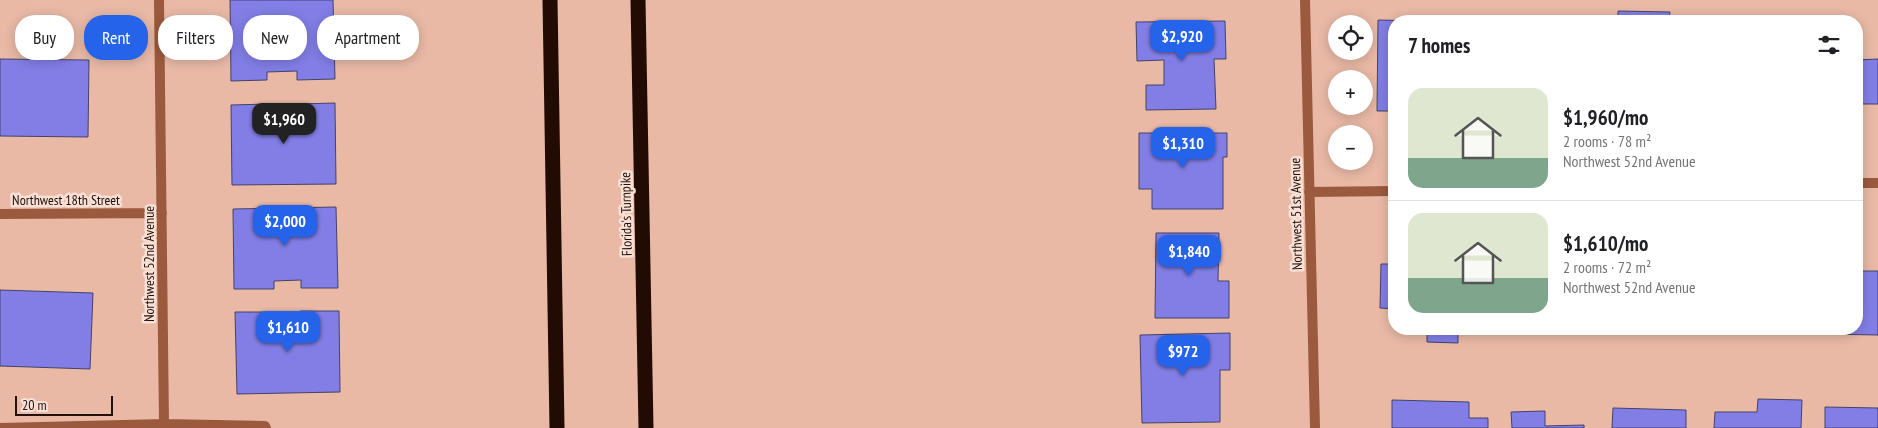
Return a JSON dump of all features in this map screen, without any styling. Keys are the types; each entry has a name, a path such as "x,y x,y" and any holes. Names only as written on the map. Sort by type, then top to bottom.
{"highway":[{"path":"550,0 557,428"},
{"name":"Florida's Turnpike","path":"638,0 646,428"}],"street":[{"name":"Northwest 52nd Avenue","path":"159,0 164,424"},
{"name":"Northwest 51st Avenue","path":"1305,0 1314,428"},
{"path":"1863,183 1878,183"},
{"path":"1309,192 1388,191"},
{"name":"Northwest 18th Street","path":"0,214 162,213"},
{"path":"0,428 164,424 266,426 266,428"}],"building":[{"path":"230,0 333,0 333,15 317,15 317,60 335,60 335,79 297,80 297,71 267,72 267,80 231,81 233,15 230,15"},
{"path":"1618,11 1670,12 1670,15 1618,15"},
{"path":"1378,20 1388,20 1388,111 1377,111"},
{"path":"1225,21 1226,59 1214,59 1216,109 1146,110 1146,85 1164,85 1164,60 1137,61 1136,22"},
{"path":"0,59 89,60 88,137 0,136"},
{"path":"1878,59 1878,104 1863,104 1863,60"},
{"path":"335,103 336,184 232,185 231,105 268,104 268,112 297,112 297,104"},
{"path":"1139,133 1227,133 1227,157 1223,157 1223,209 1152,209 1152,189 1139,189"},
{"path":"336,207 338,288 301,288 301,280 274,281 274,289 234,289 233,209"},
{"path":"1156,233 1219,233 1218,281 1229,281 1229,318 1155,318"},
{"path":"1381,264 1388,264 1388,309 1380,308"},
{"path":"1863,271 1878,271 1878,335 1863,335"},
{"path":"0,290 93,293 90,369 0,366"},
{"path":"300,311 339,311 340,392 237,394 235,312 272,312 272,320 300,320"},
{"path":"1230,333 1230,370 1220,370 1220,422 1142,423 1140,335"},
{"path":"1427,335 1458,335 1458,343 1427,342"},
{"path":"1758,399 1802,400 1801,428 1714,428 1715,412 1757,412"},
{"path":"1392,400 1469,402 1469,418 1488,418 1488,428 1392,428"},
{"path":"1825,407 1878,408 1878,428 1825,428"},
{"path":"1613,408 1686,410 1686,428 1612,428"},
{"path":"1545,411 1545,426 1584,425 1584,428 1512,428 1511,412"}]}
